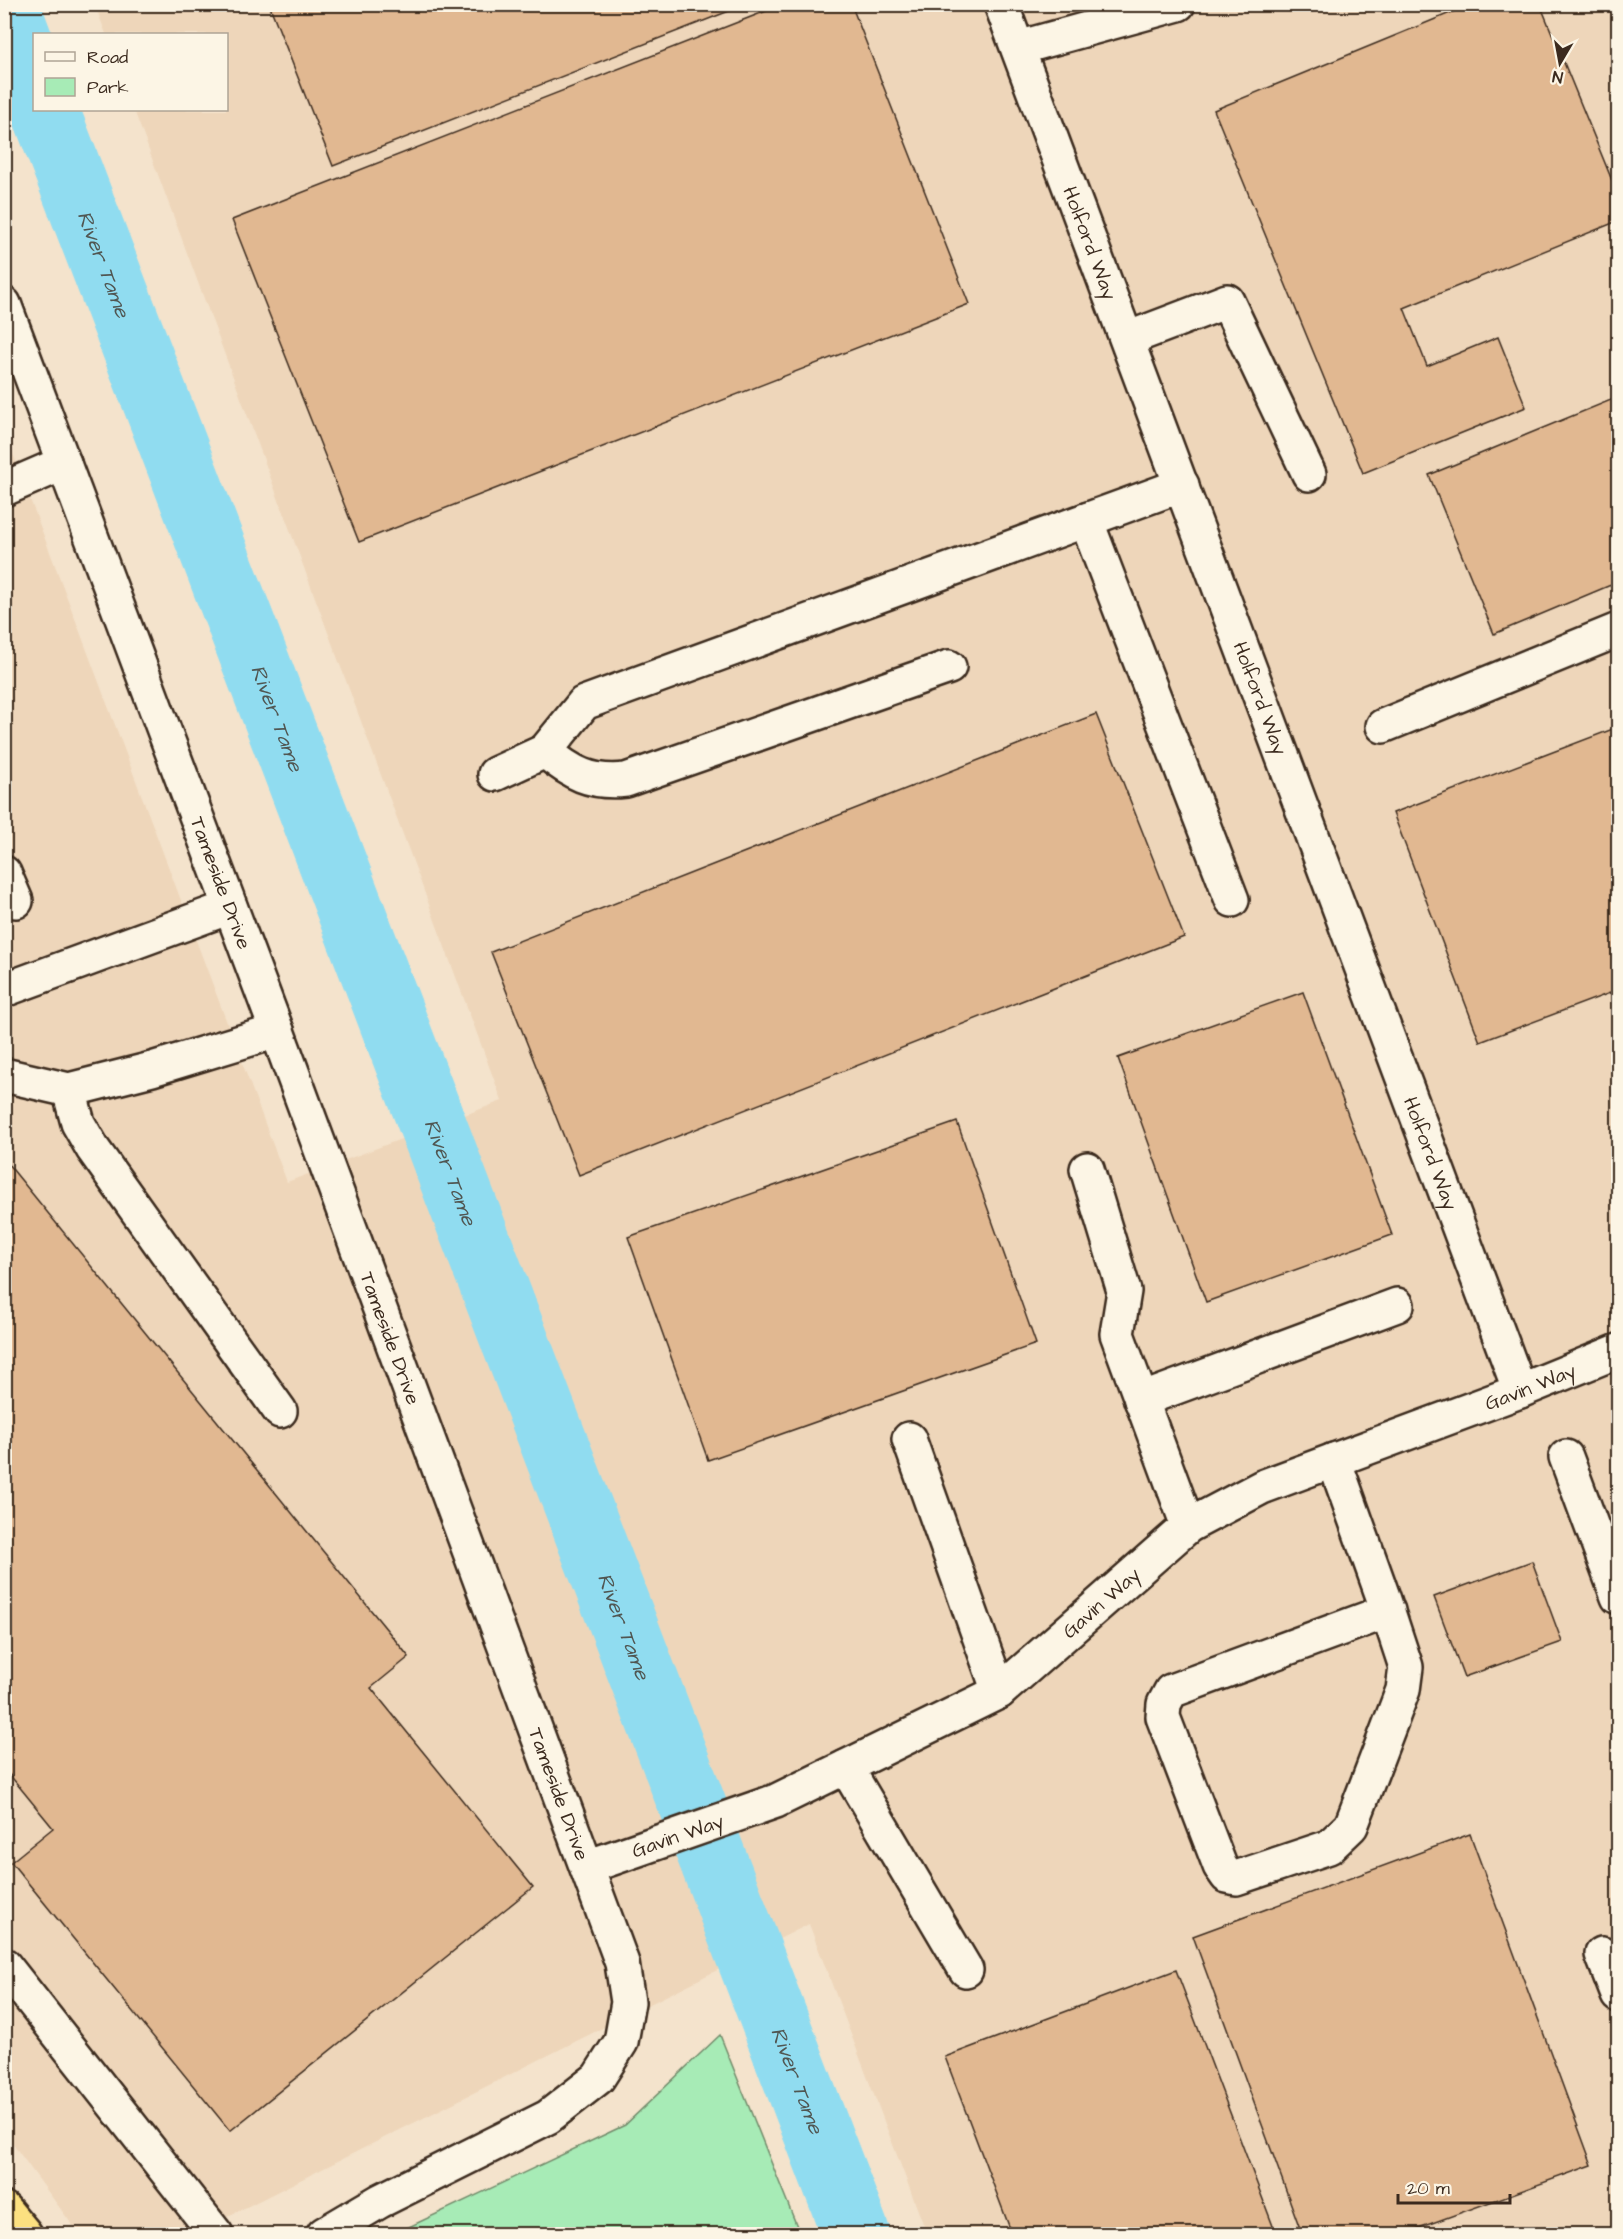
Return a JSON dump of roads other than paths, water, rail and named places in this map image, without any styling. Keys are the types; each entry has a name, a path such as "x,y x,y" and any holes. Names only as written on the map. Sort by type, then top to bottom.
{"highway":[{"path":"4,2209 25,2235"}],"street":[{"name":"Holford Way","path":"1001,4 1520,1391"},
{"path":"1018,48 1178,4"},
{"path":"1127,339 1227,302 1309,474"},
{"name":"Tameside Drive","path":"4,304 277,1030 622,1963 628,2002 621,2042 598,2078 548,2117 380,2201 324,2235"},
{"path":"4,489 64,463"},
{"path":"495,774 545,751 584,703 1182,485"},
{"path":"1086,520 1232,900"},
{"path":"1383,726 1618,630"},
{"path":"545,751 566,769 588,778 608,782 626,780 949,667"},
{"path":"4,990 230,907"},
{"path":"4,1075 69,1089 152,1069 277,1030"},
{"path":"69,1089 78,1123 93,1149 280,1411"},
{"path":"1087,1169 1124,1292 1117,1334 1188,1526"},
{"path":"1141,1400 1397,1305"},
{"name":"Gavin Way","path":"587,1867 776,1801 999,1692 1188,1526 1262,1487 1520,1391 1618,1351"},
{"path":"909,1439 999,1692"},
{"path":"1566,1457 1618,1597"},
{"path":"1334,1461 1388,1611 1406,1667 1403,1690 1351,1826 1329,1847 1236,1878 1227,1876 1220,1866 1163,1717 1164,1704 1172,1691 1388,1611"},
{"path":"846,1767 966,1970"},
{"path":"1602,1954 1618,1995"},
{"path":"4,1965 216,2235"}],"waterway":[{"name":"River Tame","path":"5,4 33,79"},
{"name":"River Tame","path":"45,111 856,2234"}]}
